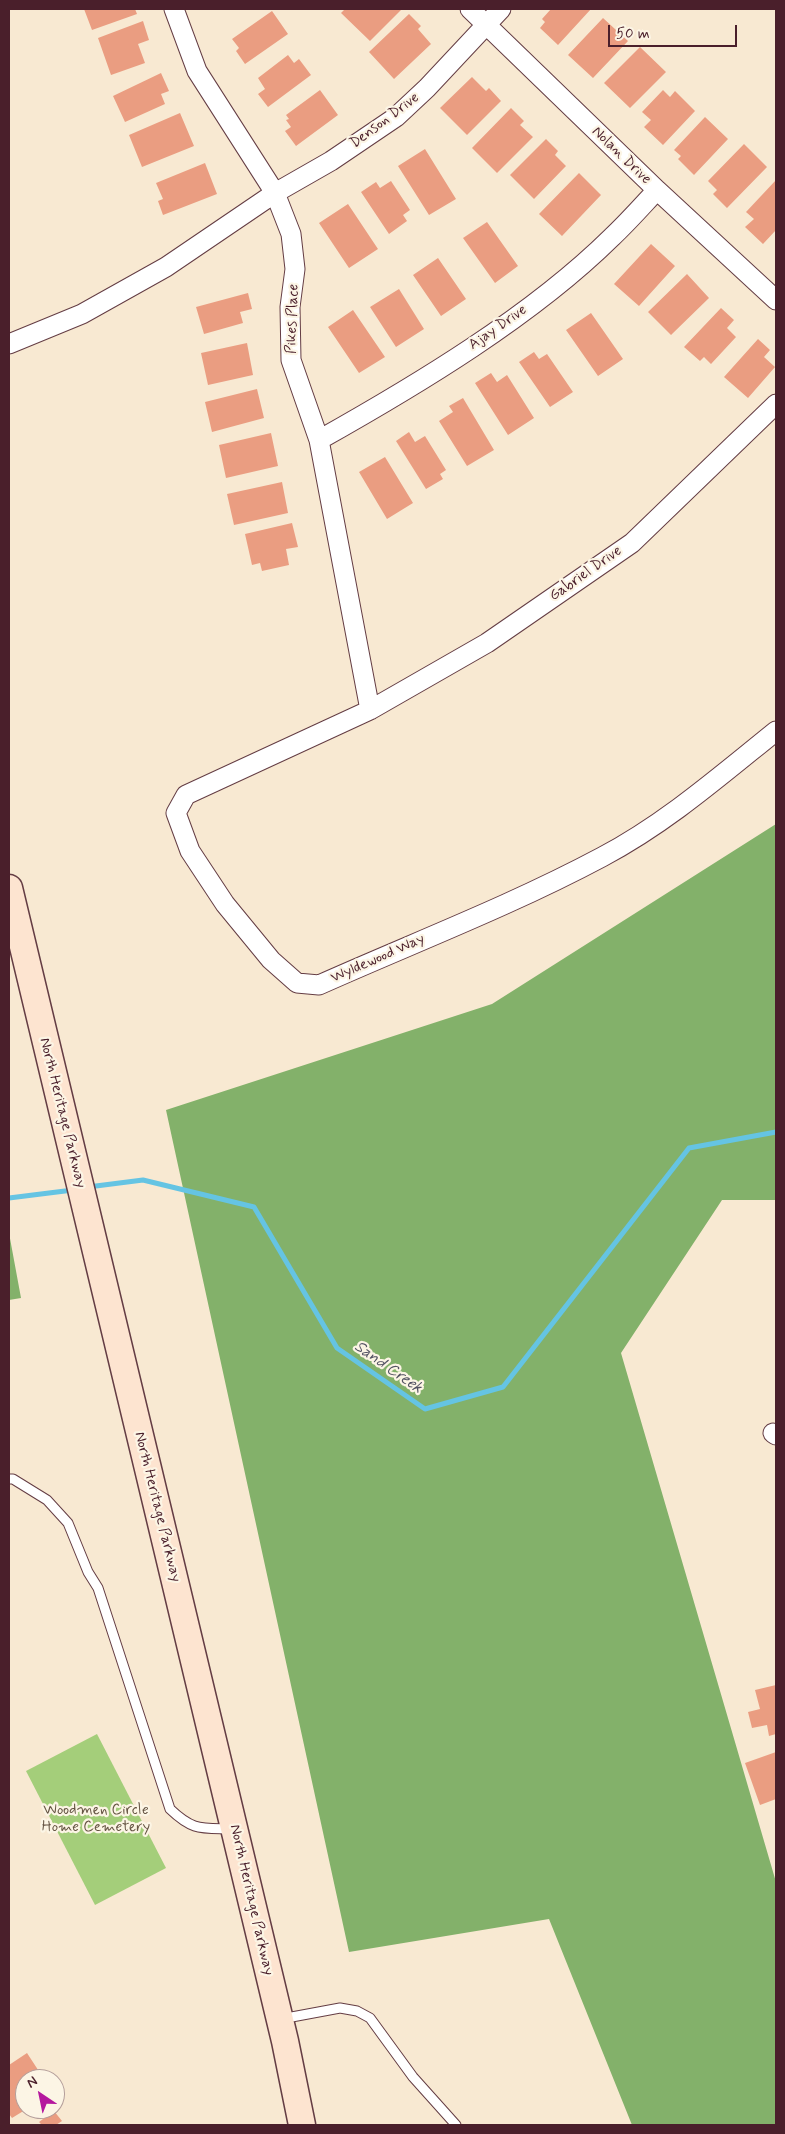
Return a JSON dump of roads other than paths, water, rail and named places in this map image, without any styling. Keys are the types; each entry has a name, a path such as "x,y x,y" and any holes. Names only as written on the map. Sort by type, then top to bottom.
{"main road":[{"name":"North Heritage Parkway","path":"9,888 280,2019 302,2125"}],"street":[{"name":"Pikes Place","path":"174,9 197,71 275,193 291,234 295,268 290,307 291,360 319,440 370,710"},
{"name":"Nolan Drive","path":"470,9 657,190 776,300"},
{"name":"Denson Drive","path":"9,344 82,314 166,267 275,193 331,161 396,117 427,88 501,9"},
{"name":"Ajay Drive","path":"319,440 491,334 559,284 612,238 657,190"},
{"name":"Gabriel Drive","path":"370,710 487,643 632,542 776,404"},
{"name":"Wyldewood Way","path":"370,710 186,794 176,813 190,851 226,904 271,960 297,983 319,986 496,908 603,857 673,813 776,731"}],"lane":[{"path":"9,1479 13,1479 47,1500 68,1523 88,1572 98,1588 170,1809 184,1823 201,1828 234,1829"},
{"path":"280,2019 340,2008 357,2011 370,2018 413,2077 456,2125"}],"waterway":[{"name":"Sand Creek","path":"88,1187 143,1180 254,1207 337,1348 425,1409 503,1387 689,1148 776,1132"},
{"name":"Sand Creek","path":"9,1198 73,1190"}],"park label":[{"name":"Woodmen Circle Home Cemetery","path":"96,1820"}]}
